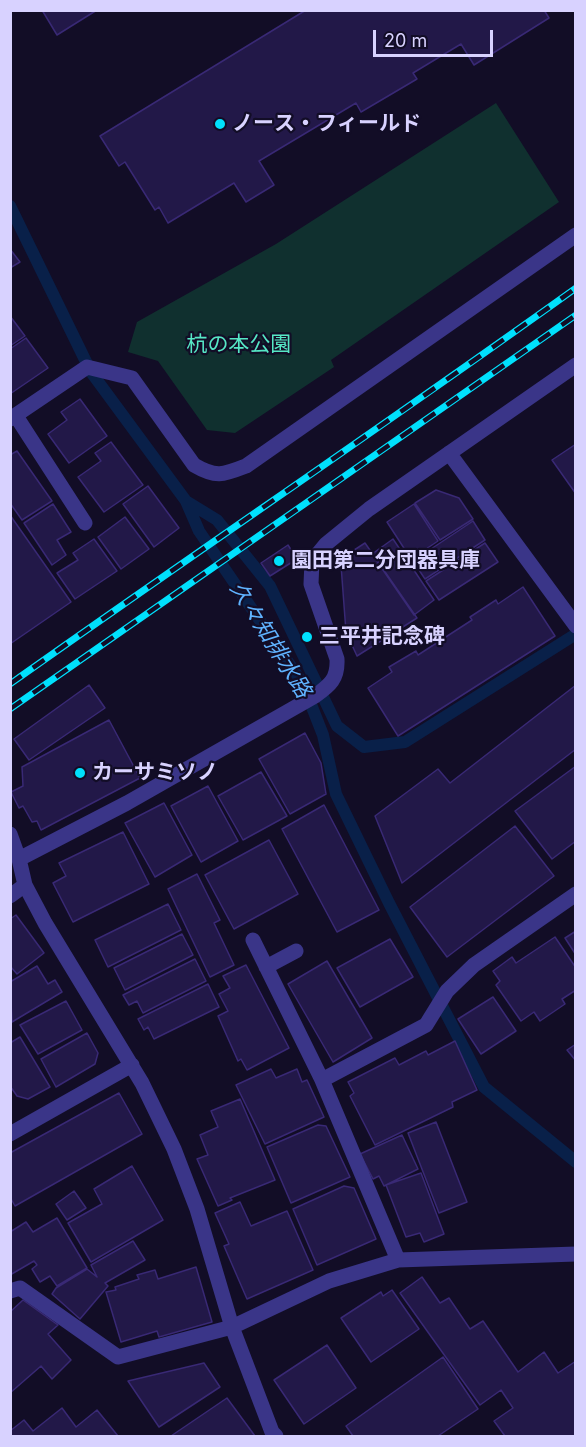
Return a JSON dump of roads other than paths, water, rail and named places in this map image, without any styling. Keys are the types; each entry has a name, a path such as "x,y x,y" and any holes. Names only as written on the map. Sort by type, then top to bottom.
{"street":[{"path":"85,523 13,418 87,367 132,378 194,465 207,473 216,475 228,473 246,466 576,234"},
{"path":"19,859 127,803 315,696 331,684 338,670 337,659 311,584 312,561 326,544 343,530 576,365"},
{"path":"449,453 576,626"},
{"path":"10,834 25,885 45,923 132,1065 174,1149 197,1209 232,1327 272,1432 276,1437"},
{"path":"10,897 25,885"},
{"path":"322,1080 426,1025 447,992 474,965 576,894"},
{"path":"253,940 322,1080 398,1260"},
{"path":"266,967 296,951"},
{"path":"12,1131 132,1065"},
{"path":"10,1291 20,1288 118,1357 232,1327 329,1281 398,1260 576,1254"}],"waterway":[{"name":"久々知排水路","path":"10,206 91,372 186,501 199,531 303,684 323,735 336,794 389,903 484,1087 576,1162"},
{"path":"186,501 217,520 270,586 337,726 364,747 405,742 576,634"}],"railway":[{"path":"10,684 576,288"},
{"path":"10,709 576,315"}],"place":[{"name":"ノース・フィールド","path":"220,124"},
{"name":"園田第二分団器具庫","path":"279,561"},
{"name":"三平井記念碑","path":"307,637"},
{"name":"カーサミソノ","path":"80,773"}],"park label":[{"name":"杭の本公園","path":"239,345"}]}
